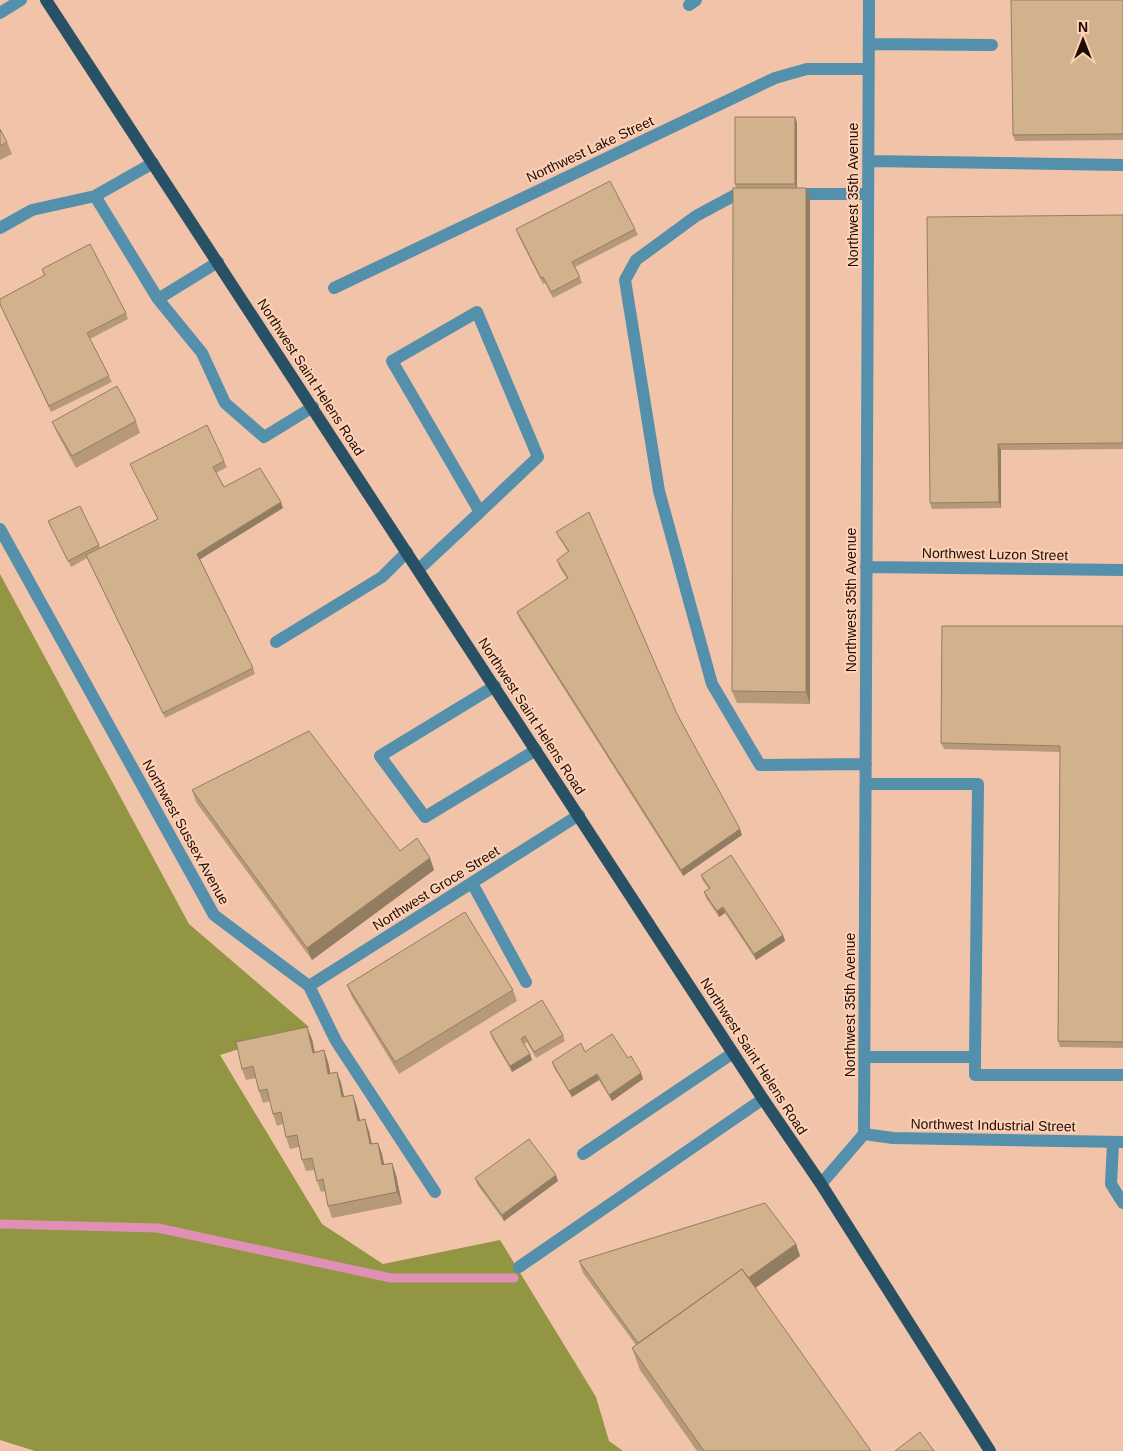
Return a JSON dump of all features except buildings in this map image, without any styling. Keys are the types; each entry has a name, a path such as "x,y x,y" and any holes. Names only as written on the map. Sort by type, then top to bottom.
{"main road":[{"name":"Northwest Saint Helens Road","path":"46,0 733,1054 822,1184 990,1451"}],"street":[{"path":"0,13 21,0"},
{"name":"Northwest 35th Avenue","path":"864,1134 869,0"},
{"path":"869,44 992,45"},
{"name":"Northwest Lake Street","path":"334,288 775,78 807,69 868,69"},
{"path":"868,160 1123,165"},
{"path":"0,228 32,210 95,196 153,164"},
{"path":"757,194 737,194 696,216 636,260 625,280 659,491 712,684 760,765 866,764"},
{"path":"776,194 868,194"},
{"path":"95,196 158,299 202,353 225,403 264,437 313,407"},
{"path":"158,299 218,262"},
{"path":"418,569 480,512 538,457 477,312 392,361 480,512"},
{"name":"Northwest Sussex Avenue","path":"0,528 214,915 309,986 336,1041 435,1192"},
{"path":"276,642 382,577 407,552"},
{"name":"Northwest Luzon Street","path":"866,567 1123,570"},
{"path":"494,686 380,756 425,817 536,750"},
{"path":"866,784 978,784 975,1075 1123,1076"},
{"name":"Northwest Groce Street","path":"309,986 579,815"},
{"path":"472,883 526,982"},
{"path":"583,1154 733,1054"},
{"path":"865,1057 975,1057"},
{"path":"519,1267 763,1099"},
{"path":"822,1184 864,1134"},
{"name":"Northwest Industrial Street","path":"864,1134 893,1138 1118,1142"},
{"path":"1118,1142 1111,1184 1123,1203"}],"shaded area":[{"path":"0,574 189,924 309,1027 220,1055 322,1224 383,1264 500,1240 596,1397 609,1441 623,1451 35,1451 0,1440"}],"waterway":[{"path":"0,1224 158,1228 391,1278 514,1278"}]}
